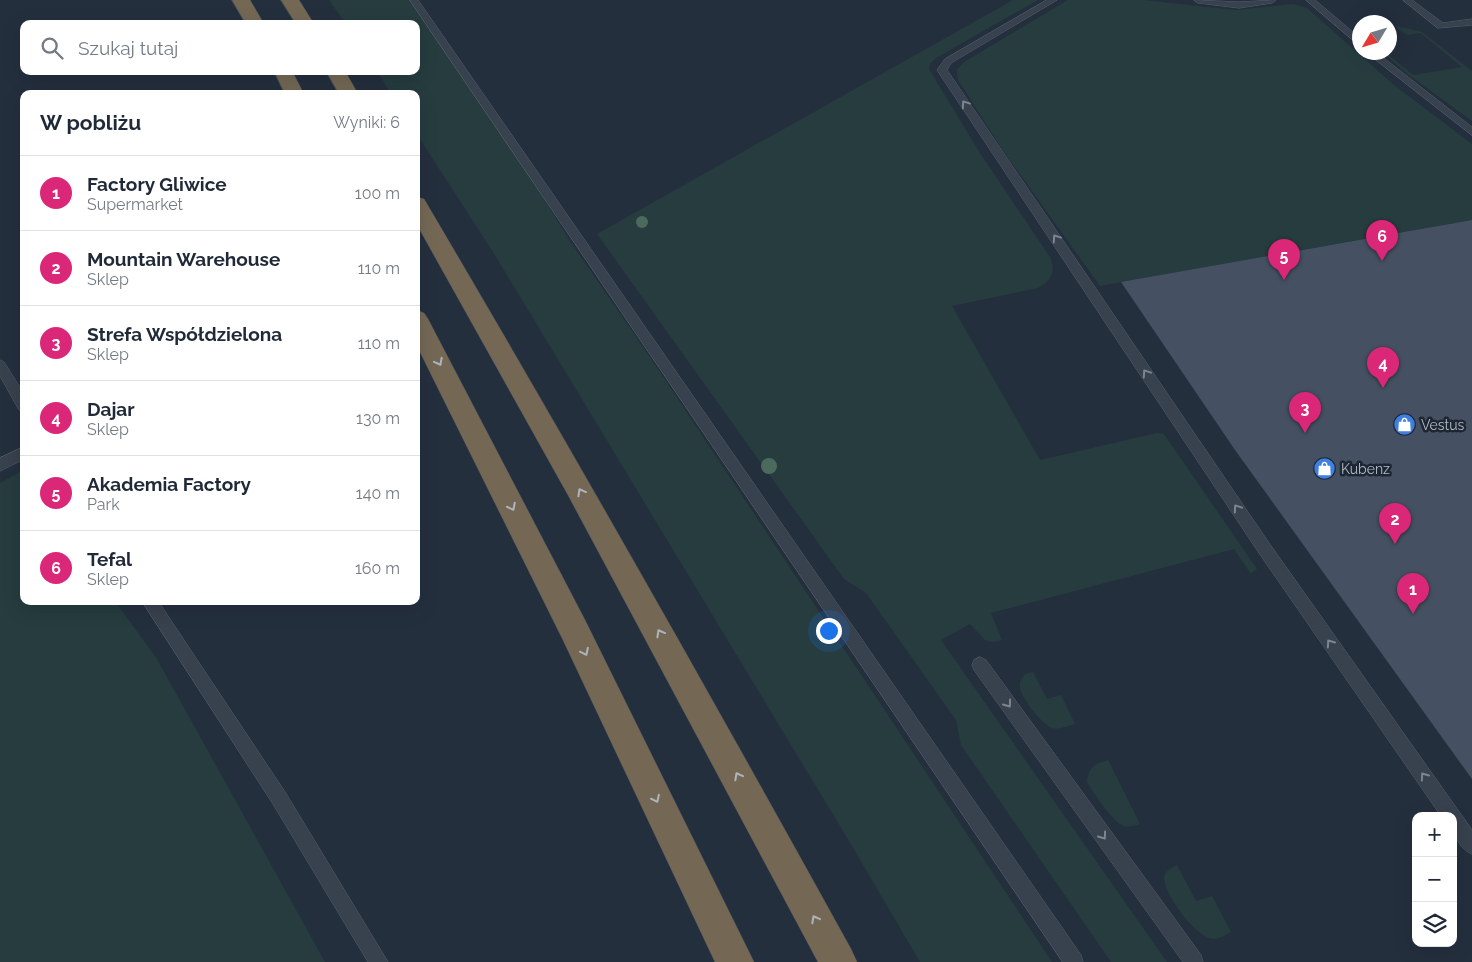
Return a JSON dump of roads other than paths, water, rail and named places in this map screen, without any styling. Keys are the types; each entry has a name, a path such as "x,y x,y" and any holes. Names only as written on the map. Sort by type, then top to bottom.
{"highway":[{"path":"242,0 253,20"},
{"path":"290,0 302,20"},
{"path":"284,75 294,90"},
{"path":"337,75 347,90"},
{"path":"420,211 498,343 664,641 838,962"},
{"path":"420,327 570,622 735,962"}],"lane":[{"path":"414,0 1074,962"},
{"path":"1053,0 948,61 942,70 1264,548 1449,812"},
{"path":"1198,0 1238,5 1272,0"},
{"path":"1310,0 1352,36"},
{"path":"1407,0 1441,26 1472,22"},
{"path":"1380,60 1472,132"},
{"path":"0,365 20,399"},
{"path":"0,465 20,454"},
{"path":"152,605 279,798 379,962"},
{"path":"980,665 1194,962"},
{"path":"1457,824 1472,845"}],"place":[{"name":"Tefal","path":"1382,261"},
{"name":"Akademia Factory","path":"1284,280"},
{"name":"Dajar","path":"1383,388"},
{"name":"Vestus","path":"1405,425"},
{"name":"Strefa Współdzielona","path":"1305,433"},
{"name":"Kubenz","path":"1325,469"},
{"name":"Mountain Warehouse","path":"1395,544"},
{"name":"Factory Gliwice","path":"1413,614"}]}
